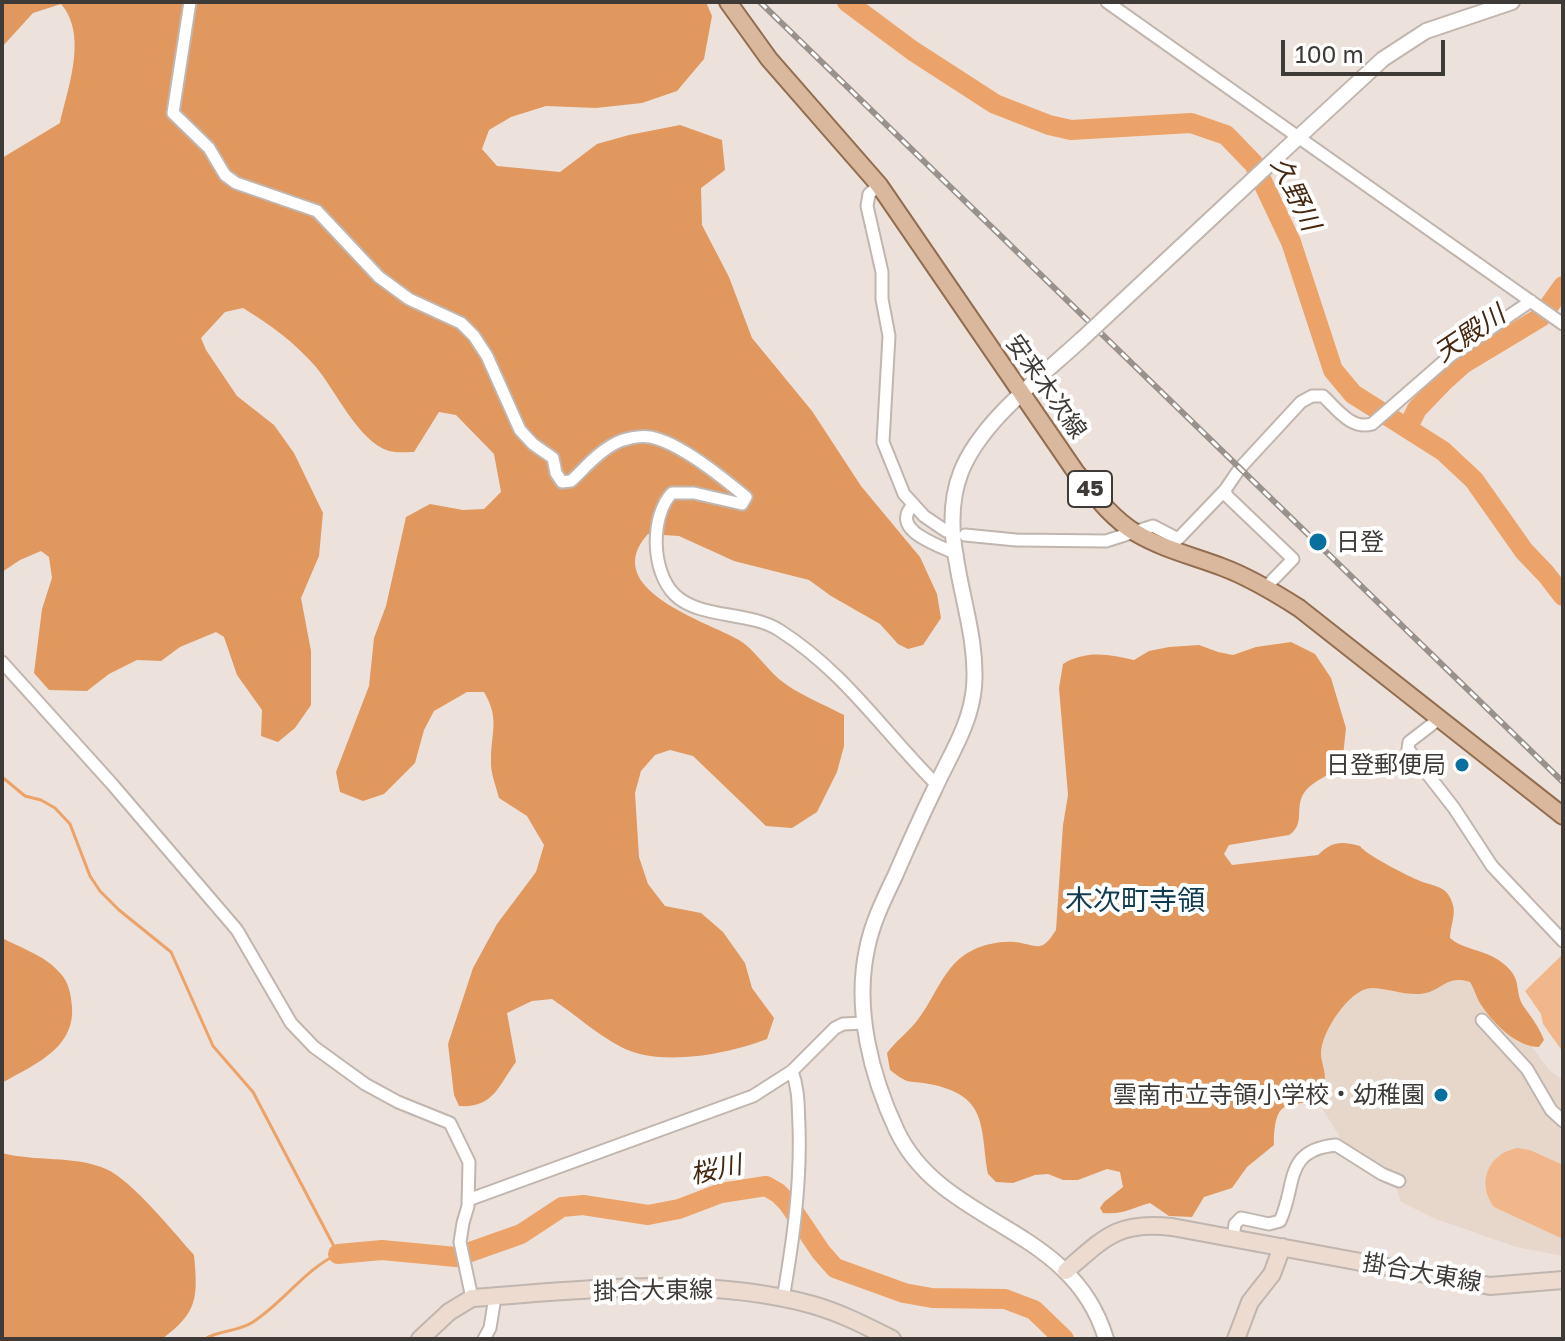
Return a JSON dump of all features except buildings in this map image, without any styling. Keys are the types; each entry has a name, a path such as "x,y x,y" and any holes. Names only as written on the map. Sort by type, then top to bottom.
{"main road":[{"name":"安来木次線","path":"728,2 769,59 879,185 1021,395 1075,471 1110,513 1134,532 1172,551 1222,567 1266,587 1299,608 1563,816"},
{"name":"掛合大東線","path":"1066,1271 1100,1241 1132,1226 1172,1227 1490,1286 1563,1280"},
{"path":"1236,1339 1250,1302 1272,1274 1282,1247"},
{"name":"掛合大東線","path":"472,1298 683,1287 783,1299 838,1314 892,1339"},
{"path":"420,1339 449,1312 472,1298"}],"street":[{"path":"190,2 173,113 209,148 225,175 236,183 317,211 379,277 409,299 461,323 487,356 520,430 553,458 556,473 562,482 571,481 614,445 630,438 649,436 675,447 746,497 742,504 694,493 672,493 665,500 658,520 658,557 666,582 675,595 685,601 706,610 752,619 775,628 816,657 843,680 936,784"},
{"path":"1107,2 1560,322"},
{"path":"1105,1337 1096,1313 1066,1271 1029,1240 947,1190 919,1165 889,1113 864,1023 864,966 871,933 936,784 966,724 974,686 971,639 953,513 959,476 977,443 1021,395 1383,59 1426,31 1512,2"},
{"path":"879,185 869,194 867,206 882,272 882,299 889,336 883,442 904,494 946,531"},
{"path":"965,535 1016,540 1106,541 1153,526 1178,539 1301,402 1312,396 1323,396 1352,423 1364,427 1372,424 1463,346 1535,304"},
{"path":"1225,490 1227,496 1293,559 1266,587"},
{"path":"913,505 905,513 908,526 922,537 957,554"},
{"path":"2,662 237,930 284,1012 306,1039 365,1084 398,1102 450,1123 469,1162 468,1200 460,1233 472,1298"},
{"path":"1439,719 1409,742 1408,749 1454,808 1492,866 1563,941"},
{"path":"1482,1020 1527,1069 1551,1110 1563,1121"},
{"path":"468,1200 753,1096 792,1071 835,1028 843,1024 864,1023"},
{"path":"783,1299 800,1167 797,1086 792,1071"},
{"path":"1233,1238 1235,1224 1241,1218 1269,1224 1280,1221 1296,1164 1313,1150 1336,1145 1399,1181"},
{"path":"484,1339 490,1328 495,1297"}],"shaded area":[{"path":"2,2 706,2 712,16 704,59 677,91 642,103 596,108 546,106 511,117 489,130 482,149 497,166 560,172 597,144 629,135 680,125 722,140 725,170 701,188 702,225 729,277 752,338 812,411 861,486 920,557 937,594 941,618 923,645 908,649 898,644 880,624 809,580 734,561 679,536 648,534 636,554 636,571 646,587 662,600 739,640 786,684 844,715 844,746 837,772 817,812 792,828 766,826 693,756 670,750 655,755 641,771 635,793 639,857 648,884 665,906 701,913 723,932 745,963 752,988 774,1018 767,1039 715,1053 656,1057 639,1054 613,1043 552,999 532,1001 507,1013 516,1062 499,1087 480,1103 459,1106 454,1095 448,1044 473,968 497,924 536,872 544,845 527,816 499,798 491,765 492,710 484,692 467,692 434,711 424,730 415,763 384,794 363,801 340,792 336,772 369,686 374,638 386,606 406,517 430,504 463,510 484,509 501,492 494,454 456,415 439,412 414,452 392,452 378,446 358,427 308,358 282,334 243,308 225,312 201,338 237,396 274,425 294,453 323,513 319,556 301,598 311,651 311,705 295,728 278,742 261,736 262,710 237,675 224,637 216,632 180,647 161,661 137,660 109,674 87,691 49,690 34,673 42,609 52,578 49,557 41,551 2,572 2,158 60,123 75,46 69,17 61,4 33,13 2,47"},
{"path":"1291,642 1315,654 1331,678 1346,728 1342,766 1307,789 1301,799 1299,821 1289,835 1229,845 1224,854 1232,865 1318,855 1332,845 1347,843 1360,846 1396,869 1442,889 1453,906 1450,938 1497,959 1512,972 1521,1001 1544,1040 1539,1047 1531,1046 1507,1033 1480,1004 1470,982 1455,980 1420,994 1371,988 1363,990 1338,1013 1326,1035 1321,1053 1325,1075 1322,1088 1306,1102 1284,1108 1275,1126 1274,1145 1247,1167 1232,1188 1204,1197 1192,1217 1169,1216 1150,1203 1122,1212 1103,1213 1100,1208 1104,1202 1123,1187 1120,1172 1107,1169 1078,1180 1063,1180 1048,1174 1013,1183 996,1182 988,1174 982,1128 972,1105 948,1089 901,1078 890,1070 887,1053 916,1022 947,972 963,956 978,948 999,943 1042,945 1056,930 1068,795 1059,688 1063,664 1089,655 1134,660 1149,651 1199,645 1233,655 1256,647"},
{"path":"2,938 41,957 54,967 67,985 72,1007 67,1034 59,1045 39,1062 2,1083"},
{"path":"1563,954 1563,1052 1525,991"},
{"name":"雲南市立寺領小学校・幼稚園","path":"1457,959 1505,1009 1549,1070 1563,1080 1563,1128 1560,1131 1563,1134 1563,1256 1516,1247 1433,1218 1401,1202 1391,1176 1363,1161 1341,1139 1323,1110 1302,1044 1329,997"},
{"path":"1517,1148 1530,1150 1563,1165 1563,1239 1494,1207 1489,1198 1486,1179 1492,1163 1507,1151"},
{"path":"2,1153 94,1165 128,1184 194,1255 195,1293 183,1321 162,1339 2,1339"}],"waterway":[{"name":"久野川","path":"847,2 913,51 995,104 1049,125 1071,130 1191,123 1226,135 1254,164 1291,242 1333,370 1353,394 1443,451 1474,480 1524,551 1563,596"},
{"name":"天殿川","path":"1408,427 1417,409 1444,381 1463,364 1541,317 1563,286"},
{"path":"2,777 25,796 55,808 70,824 90,876 100,891 171,952 213,1046 253,1092 338,1254 315,1268 253,1322 205,1339"},
{"name":"桜川","path":"338,1254 382,1250 456,1257 521,1234 562,1207 583,1205 648,1215 679,1209 721,1193 766,1186 788,1203 835,1268 904,1293 932,1298 1005,1299 1034,1310 1064,1339"}],"railway":[{"path":"760,2 1563,782"}],"place":[{"name":"日登","path":"1318,542"},
{"name":"日登郵便局","path":"1462,765"},
{"name":"雲南市立寺領小学校・幼稚園","path":"1441,1095"}],"district":[{"name":"木次町寺領","path":"1135,901"}]}
